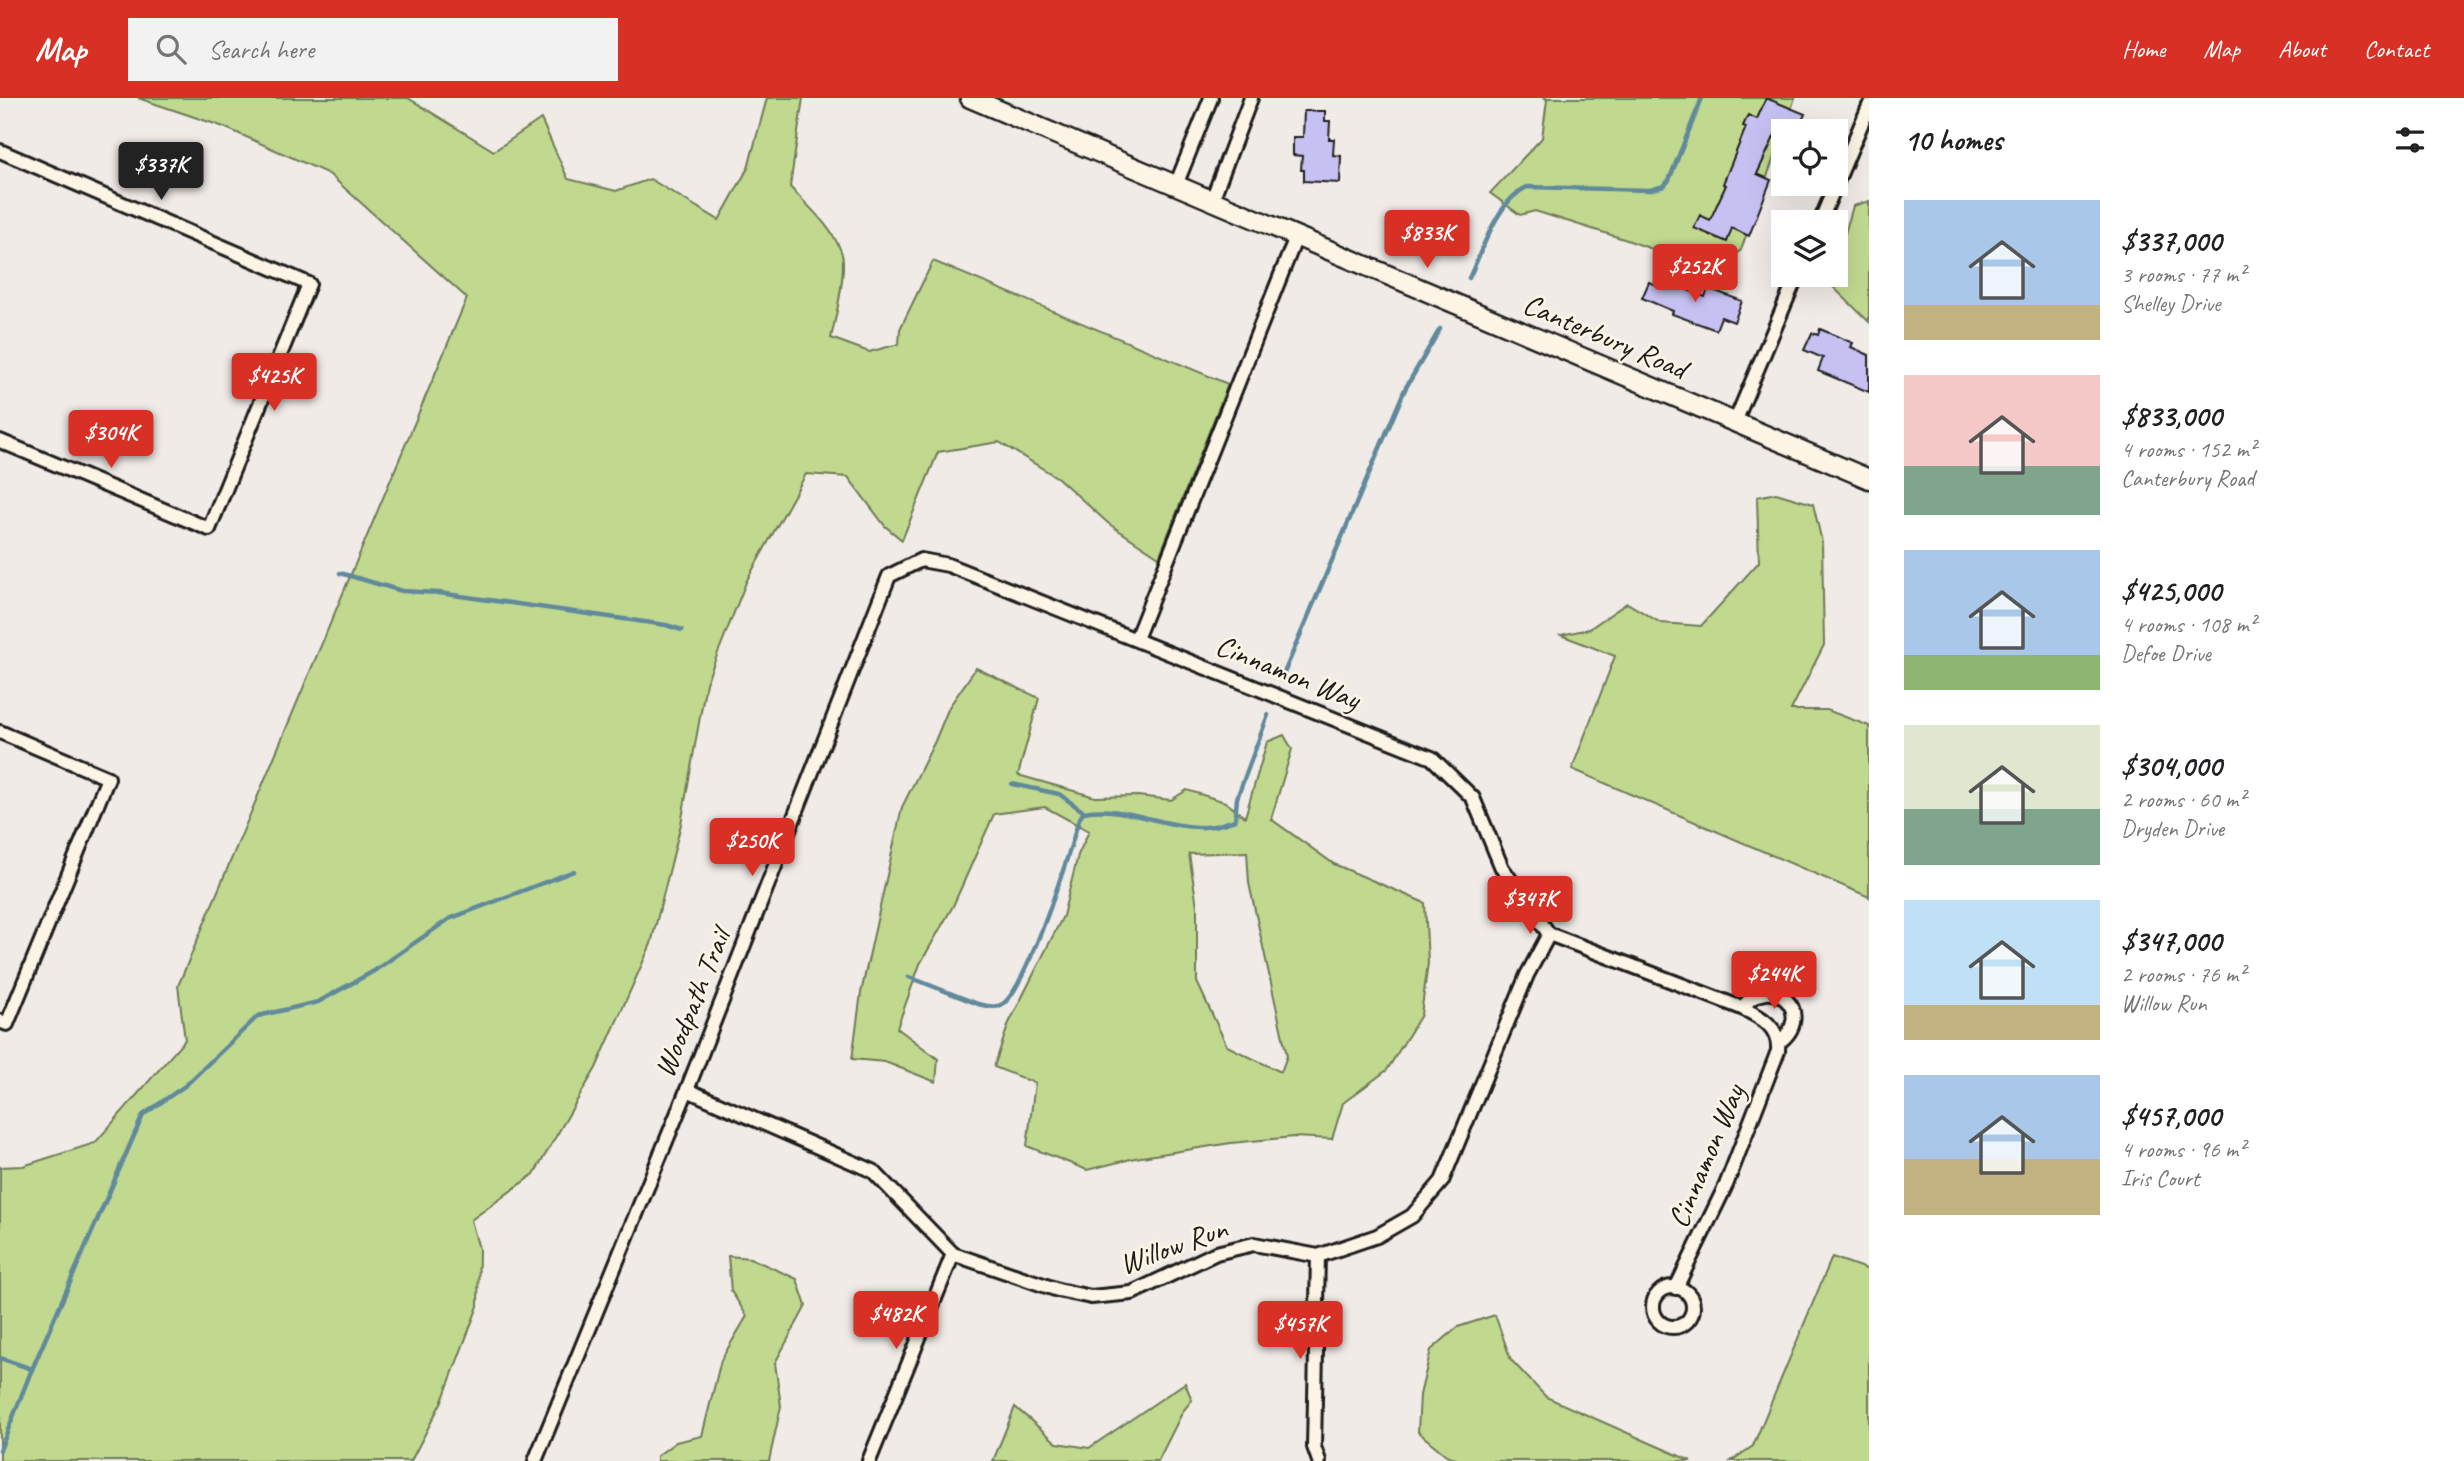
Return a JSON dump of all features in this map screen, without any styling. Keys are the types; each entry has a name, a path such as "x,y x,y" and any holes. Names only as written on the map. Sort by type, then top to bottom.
{"street":[{"name":"Canterbury Road","path":"970,98 1869,479"},
{"path":"1176,185 1211,98"},
{"path":"1212,200 1251,98"},
{"path":"1825,210 1869,106"},
{"path":"0,151 309,284 209,529 0,441"},
{"path":"1136,639 1296,237"},
{"path":"1735,422 1792,287"},
{"name":"Woodpath Trail","path":"535,1461 687,1090 889,576 921,560 948,565 1136,639"},
{"name":"Cinnamon Way","path":"1136,639 1432,758 1473,798 1502,867 1549,934"},
{"path":"0,732 108,778 4,1022"},
{"path":"1549,934 1762,1017 1770,1025 1778,1043"},
{"name":"Willow Run","path":"687,1090 873,1171 953,1254 1058,1290 1091,1297 1132,1293 1216,1253 1254,1244 1318,1256 1377,1236 1412,1216 1441,1181 1527,975 1549,934"},
{"name":"Cinnamon Way","path":"1676,1287 1726,1185 1778,1051 1778,1043 1787,1036 1793,1023 1794,1014 1784,997 1777,993 1764,993 1747,1002 1742,1008"},
{"path":"869,1461 953,1254"},
{"path":"1318,1256 1314,1447 1319,1461"}],"green space":[{"path":"138,98 408,98 494,151 541,119 568,179 616,191 650,179 719,220 748,168 767,98 803,98 790,187 825,225 841,251 842,281 831,338 869,352 899,344 900,329 933,261 1228,384 1159,557 1109,524 1058,478 999,442 938,452 902,540 885,526 848,477 806,474 747,580 706,683 681,824 651,944 596,1068 534,1174 471,1220 479,1249 478,1306 442,1401 411,1461 0,1461 0,1167 23,1166 95,1143 185,1040 178,986 467,298 329,174 224,127"},
{"path":"1545,98 1795,98 1788,119 1771,119 1771,166 1741,250 1725,266 1685,261 1535,211 1520,215 1490,193 1542,138 1547,100"},
{"path":"1869,201 1869,322 1833,287 1848,287 1848,223 1853,206"},
{"path":"1776,493 1813,504 1822,542 1824,645 1791,710 1827,710 1869,726 1869,897 1572,769 1615,656 1561,635 1589,629 1627,603 1661,623 1701,626 1759,562 1757,497"},
{"path":"976,668 1039,698 1018,775 1095,797 1138,796 1171,800 1187,790 1225,802 1245,817 1267,742 1284,735 1292,749 1271,819 1334,864 1425,903 1428,963 1421,1015 1387,1070 1343,1103 1332,1139 1294,1137 1231,1143 1135,1158 1087,1170 1027,1146 1035,1083 994,1067 1009,1023 1063,916 1078,855 1089,831 1045,807 994,814 953,906 920,964 897,1028 938,1059 936,1082 885,1062 852,1059 861,993 902,807 949,707","holes":["1247,852 1249,883 1287,1056 1281,1072 1227,1046 1197,982 1197,906 1189,854"]},
{"path":"728,1256 750,1258 797,1279 806,1306 775,1363 781,1406 769,1461 657,1461 657,1456 676,1442 702,1436 721,1360 747,1316 731,1291"},
{"path":"1832,1257 1869,1270 1869,1461 1731,1461 1753,1446"},
{"path":"1495,1315 1511,1360 1546,1397 1691,1461 1461,1461 1446,1455 1418,1432 1420,1395 1431,1350 1458,1327"},
{"path":"1185,1383 1192,1400 1183,1411 1158,1461 993,1461 1015,1407 1057,1443 1089,1448"}],"building":[{"path":"1766,98 1805,114 1803,119 1771,119 1771,143 1757,174 1771,180 1749,236 1732,228 1727,242 1694,228 1700,215 1710,220 1726,185 1723,184 1746,127 1743,126 1748,115 1757,119"},
{"path":"1304,111 1325,111 1325,121 1330,121 1329,139 1334,139 1333,155 1341,156 1340,183 1304,181 1304,170 1301,170 1302,156 1293,155 1293,137 1303,137"},
{"path":"1649,282 1666,289 1671,283 1705,297 1708,288 1742,301 1734,322 1721,317 1716,330 1672,314 1673,311 1642,298"},
{"path":"1820,329 1853,343 1851,347 1869,355 1869,392 1818,371 1823,358 1804,350 1812,333 1818,335"}],"waterway":[{"path":"1469,278 1499,214 1516,194 1527,187 1650,190 1664,186 1669,180 1702,98"},
{"path":"1284,673 1405,389 1440,329"},
{"path":"340,573 402,591 439,593 666,625 682,630"},
{"path":"909,977 978,1004 995,1006 1004,1003 1014,991 1036,946 1079,819 1084,812 1113,811 1198,827 1235,820 1237,798 1268,715"},
{"path":"1012,784 1059,794 1084,812"},
{"path":"0,1450 30,1374 143,1115 186,1085 258,1016 318,1002 374,971 449,919 574,871"},
{"path":"0,1358 32,1369"}]}
